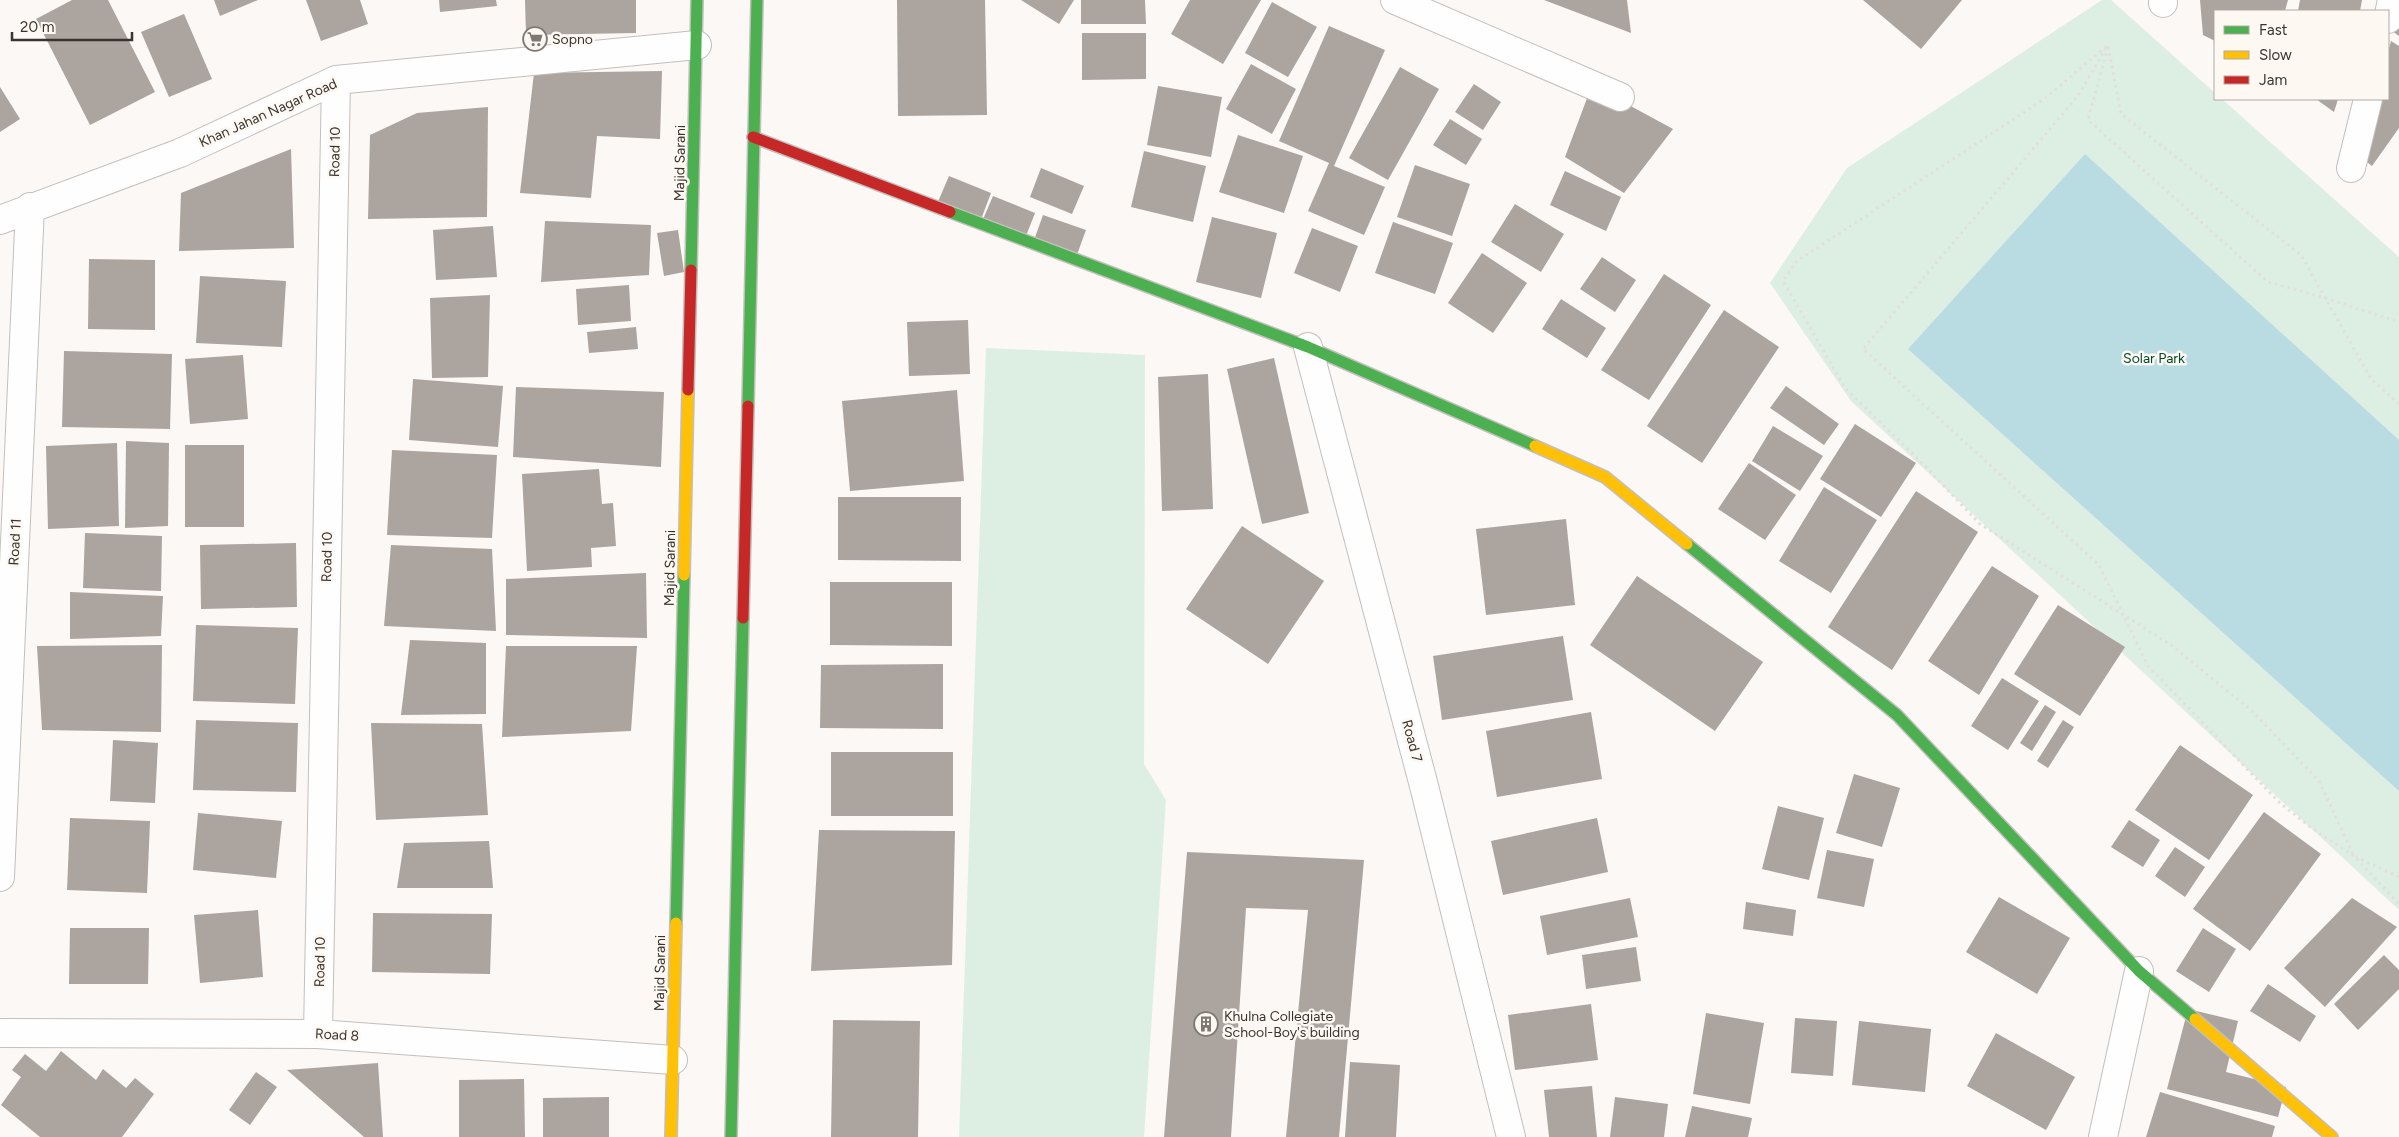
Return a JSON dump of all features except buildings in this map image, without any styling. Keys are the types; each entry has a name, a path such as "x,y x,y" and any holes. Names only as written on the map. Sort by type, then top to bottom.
{"main road":[{"name":"Majid Sarani","path":"671,1137 697,0"},
{"path":"731,1137 757,0"},
{"path":"753,137 1308,346 1604,478 1897,715 2139,971 2332,1137"}],"street":[{"path":"1395,0 1455,13 1620,97"},
{"path":"2389,14 2392,0"},
{"name":"Khan Jahan Nagar Road","path":"0,220 30,207 180,153 336,80 697,45"},
{"name":"Road 10","path":"318,1034 336,80"},
{"path":"2351,168 2368,100"},
{"name":"Road 11","path":"0,877 30,207"},
{"name":"Road 7","path":"1308,346 1424,786 1511,1137"},
{"path":"2103,1137 2139,971"},
{"name":"Road 8","path":"0,1033 318,1034 673,1060"}],"path":[{"path":"2108,45 2121,114 2300,255 2322,297 2371,379 2399,404"},
{"path":"2108,45 2088,120 2268,282 2399,322"},
{"path":"2108,45 2043,100 1797,260 1783,281 1845,388 1919,460 1980,524 2171,645 2252,711 2319,781 2354,856 2399,904"},
{"path":"2108,45 2078,96 1863,349 2099,565 2126,617 2148,666 2280,803 2309,826 2354,856 2399,877"}],"green space":[{"name":"Solar Park","path":"2102,0 2111,0 2214,92 2214,100 2223,100 2399,257 2399,910 1851,401 1770,283 1847,168"},
{"path":"986,348 1145,355 1144,764 1166,800 1144,1137 959,1137"}],"water":[{"path":"2085,154 2399,440 2399,791 1908,349"}],"traffic: fast":[{"path":"691,270 697,0"},
{"path":"748,406 757,0"},
{"path":"950,212 1308,347 1535,446"},
{"path":"1687,544 1897,715 2139,971 2195,1019"},
{"path":"676,923 684,575"},
{"path":"731,1137 743,618"}],"traffic: slow":[{"path":"684,575 688,390"},
{"path":"1535,446 1605,477 1687,544"},
{"path":"671,1137 676,923"},
{"path":"2195,1019 2332,1137"}],"traffic: jam":[{"path":"753,137 950,212"},
{"path":"688,390 691,270"},
{"path":"743,618 748,406"}],"place":[{"name":"Sopno","path":"535,39"},
{"name":"Khulna Collegiate School-Boy's building","path":"1206,1024"}]}
